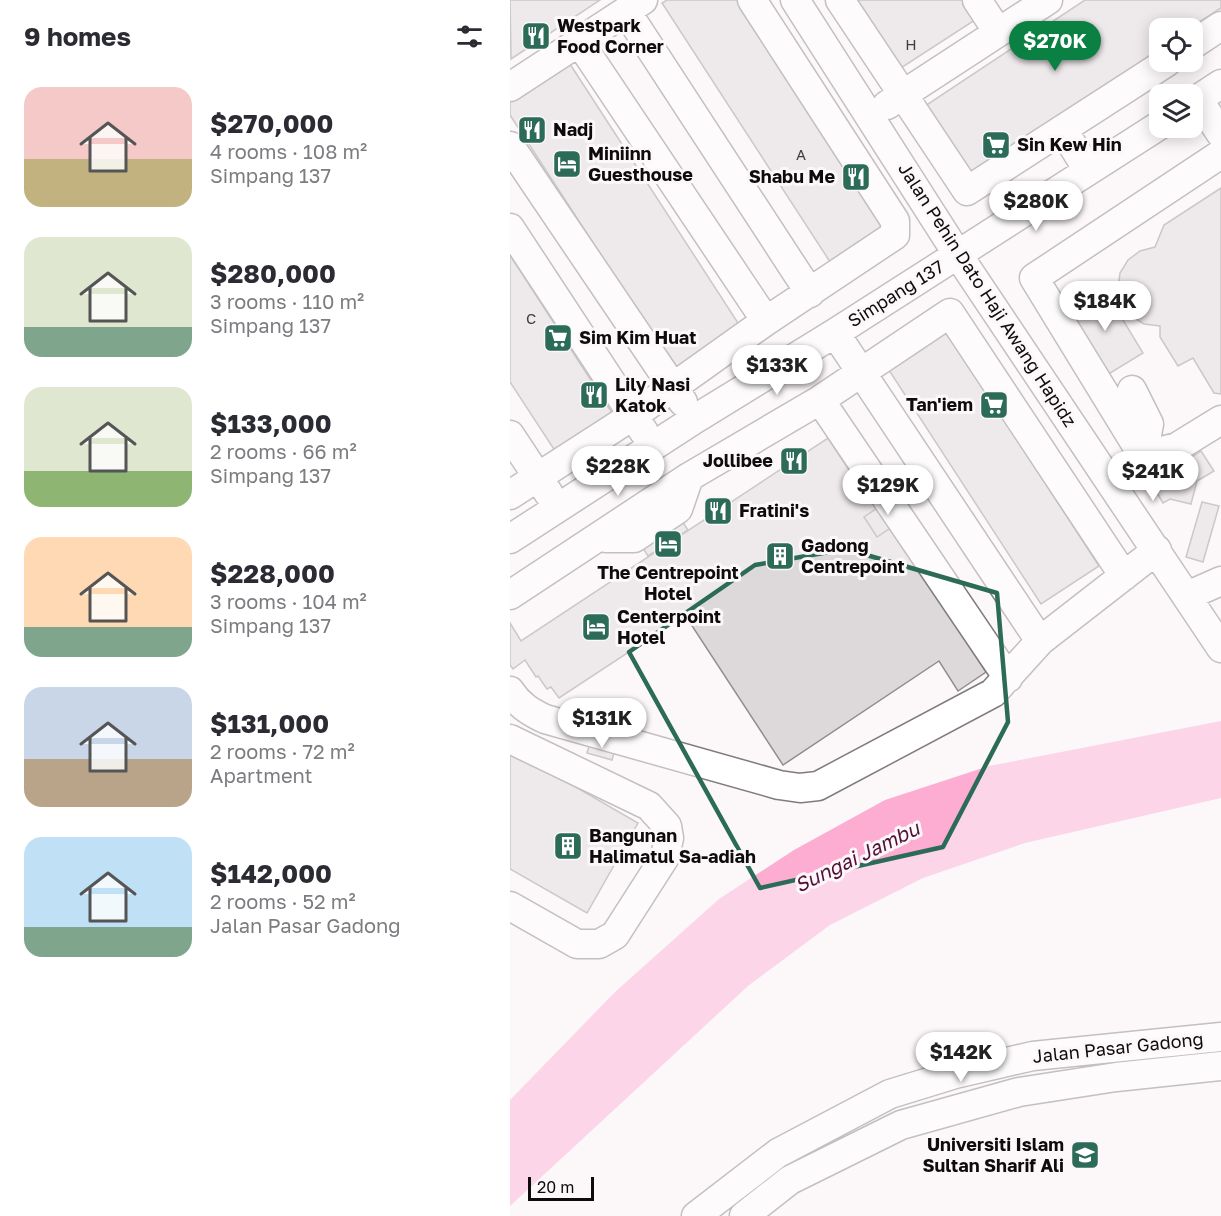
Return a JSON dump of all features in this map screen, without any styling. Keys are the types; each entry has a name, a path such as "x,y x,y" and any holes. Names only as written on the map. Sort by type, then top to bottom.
{"street":[{"path":"510,495 634,416 766,321 895,235 895,221 752,0"},
{"name":"Jalan Pehin Dato Haji Awang Hapidz","path":"795,0 958,255 1221,648"},
{"path":"840,0 901,96 967,191 1152,72"},
{"path":"977,0 998,32"},
{"path":"870,116 1048,0"},
{"path":"510,87 578,40 634,6 810,293"},
{"path":"1203,38 1221,26"},
{"path":"578,40 766,321"},
{"path":"1204,96 1221,134"},
{"path":"1063,130 1088,170"},
{"name":"Simpang 137","path":"512,535 958,255 1149,131"},
{"path":"510,146 695,419"},
{"path":"1143,456 1034,278 1221,154"},
{"path":"867,177 897,158"},
{"path":"510,228 653,446"},
{"path":"510,595 599,538 634,538 678,509 689,477 820,400 950,313 1124,576"},
{"path":"835,333 1040,641"},
{"path":"1132,390 1149,424 1143,456"},
{"path":"820,400 1008,678"},
{"path":"1109,479 1143,456 1177,447 1221,420"},
{"path":"510,435 558,508"},
{"path":"510,691 516,700 530,712 546,719 779,785 800,788 818,786 993,693 1040,641 1157,550"},
{"path":"1194,607 1221,581"},
{"path":"510,739 649,806 667,826 669,838 665,857 615,935 599,944 577,944 510,906"},
{"name":"Jalan Pasar Gadong","path":"696,1216 777,1154 890,1094 954,1074 1033,1056 1220,1036"},
{"name":"Jalan Pasar Gadong","path":"744,1216 790,1180 900,1125 1019,1092 1116,1077 1221,1066"}],"highlighted area":[{"path":"846,549 997,593 1008,722 943,847 760,888 629,652 755,565"}],"water":[{"name":"Sungai Jambu","path":"1221,721 1221,798 1025,843 923,878 830,925 748,986 510,1206 510,1100 615,992 719,899 794,850 885,800 989,766"}],"building":[{"path":"510,0 600,0 511,59"},
{"path":"667,0 741,0 891,230 834,268 662,3"},
{"path":"857,0 966,0 978,18 901,68"},
{"path":"1085,0 1221,0 1221,8 1203,20 1149,18 1149,56 969,174 925,106"},
{"path":"568,61 740,326 675,369 510,115 510,100"},
{"path":"1221,188 1221,394 1214,393 1193,358 1178,366 1160,337 1160,326 1144,324 1131,316 1122,304 1118,289 1120,273 1128,260 1140,251 1155,247 1164,225"},
{"path":"510,255 616,419 559,457 510,382"},
{"path":"1081,293 1096,293 1117,310 1143,353 1107,375 1077,327 1074,308"},
{"path":"941,323 1099,566 1041,604 883,361"},
{"name":"Gadong Centrepoint","path":"828,438 867,498 872,495 986,672 958,691 939,661 783,765 685,615 559,698 551,687 547,689 538,676 536,677 525,660 513,669 510,665 510,623 521,641"},
{"path":"1201,451 1214,471 1197,481 1191,504 1170,499 1163,503 1151,483"},
{"path":"898,494 911,514 877,537 864,517"},
{"path":"667,499 688,530 648,556 628,525"},
{"path":"1202,502 1219,506 1203,562 1186,557"},
{"path":"591,739 616,746 612,760 587,753"},
{"name":"Bangunan Halimatul Sa-adiah","path":"510,749 638,823 587,913 510,869"}],"place":[{"name":"Westpark Food Corner","path":"536,36"},
{"name":"Nadj","path":"532,130"},
{"name":"Sin Kew Hin","path":"996,145"},
{"name":"Miniinn Guesthouse","path":"567,164"},
{"name":"Shabu Me","path":"856,177"},
{"name":"Sim Kim Huat","path":"558,338"},
{"name":"Lily Nasi Katok","path":"594,395"},
{"name":"Tan'iem","path":"994,405"},
{"name":"Jollibee","path":"794,461"},
{"name":"Fratini's","path":"718,511"},
{"name":"The Centrepoint Hotel","path":"668,544"},
{"name":"Gadong Centrepoint","path":"780,556"},
{"name":"Centerpoint Hotel","path":"596,627"},
{"name":"Bangunan Halimatul Sa-adiah","path":"568,846"},
{"name":"Universiti Islam Sultan Sharif Ali","path":"1085,1155"}]}
